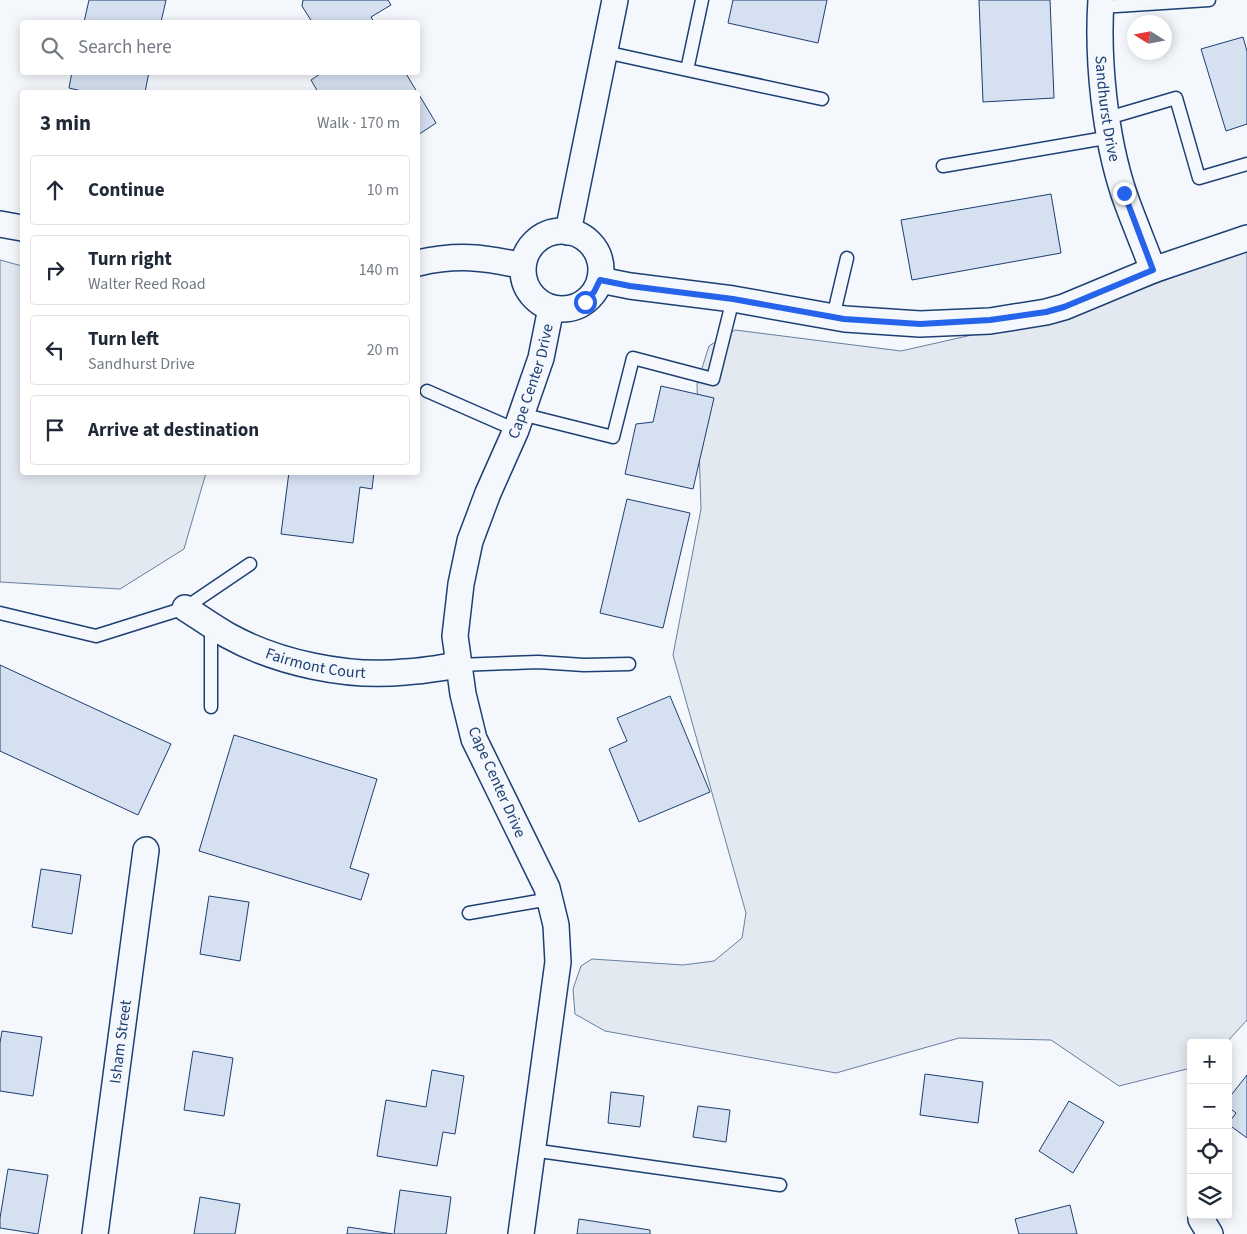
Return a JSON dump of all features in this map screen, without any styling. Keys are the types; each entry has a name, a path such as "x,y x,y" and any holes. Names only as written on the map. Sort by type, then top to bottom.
{"street":[{"path":"568,232 615,0"},
{"name":"Sandhurst Drive","path":"1101,3 1102,82 1109,127 1124,193 1153,270"},
{"path":"0,224 20,228"},
{"path":"555,232 568,232 580,236 590,243 594,249 601,267 600,280 594,292 585,302 573,308 551,308 536,300 528,290 523,278 523,266 526,254 534,243 544,235 555,232"},
{"path":"600,280 630,286 733,299 844,319 920,324 990,320 1046,312 1064,307 1153,270 1247,238"},
{"path":"420,263 440,258 485,258 523,266"},
{"name":"Cape Center Drive","path":"520,1234 558,962 556,925 547,888 474,739 463,694 455,636 470,541 542,358 551,308"},
{"name":"Fairmont Court","path":"185,608 227,635 268,654 310,666 353,672 404,673 458,665"},
{"name":"Isham Street","path":"95,1234 146,850"}],"lane":[{"path":"687,70 702,0"},
{"path":"1101,3 1209,0"},
{"path":"605,52 822,99"},
{"path":"943,166 1109,127 1176,98 1199,178 1247,164"},
{"path":"833,317 847,258"},
{"path":"426,391 518,422 614,437 633,358 713,379 733,299"},
{"path":"0,614 96,636 185,608 250,564"},
{"path":"211,624 211,707"},
{"path":"458,665 538,662 584,665 629,664"},
{"path":"469,914 550,899"},
{"path":"532,1150 780,1185"}],"shaded area":[{"path":"1247,250 1247,1020 1230,1039 1187,1039 1187,1069 1119,1086 1051,1040 959,1038 836,1073 605,1031 575,1014 573,989 581,966 592,959 683,965 714,961 742,938 746,913 673,655 701,509 697,384 709,346 735,330 901,351 1087,309"},
{"path":"0,260 20,265 20,475 205,475 184,549 120,589 0,582"}],"building":[{"path":"89,0 166,0 161,20 84,20"},
{"path":"303,0 388,0 391,5 371,17 373,20 311,20 302,6"},
{"path":"733,0 827,0 818,43 728,23"},
{"path":"979,0 1050,0 1054,98 983,102"},
{"path":"1243,37 1247,51 1247,124 1226,131 1201,49"},
{"path":"71,75 148,75 145,90 78,90 69,88"},
{"path":"318,75 407,75 416,90 317,90 311,80"},
{"path":"420,96 436,123 420,134"},
{"path":"1051,194 1061,253 912,280 901,220"},
{"path":"661,386 714,398 693,489 625,474 636,424 653,422"},
{"path":"289,475 374,475 372,489 360,487 353,543 281,534"},
{"path":"627,499 690,513 663,628 600,613"},
{"path":"0,665 171,744 138,815 0,751"},
{"path":"670,696 710,792 639,822 609,749 627,741 617,718"},
{"path":"234,735 377,779 350,868 369,874 361,900 199,851"},
{"path":"41,869 81,875 72,934 32,927"},
{"path":"209,896 249,902 240,961 200,954"},
{"path":"2,1031 42,1037 33,1096 0,1091 0,1043"},
{"path":"193,1051 233,1058 224,1116 184,1110"},
{"path":"432,1070 464,1076 455,1134 443,1132 437,1166 377,1156 386,1100 426,1107"},
{"path":"925,1074 983,1082 978,1123 920,1115"},
{"path":"1247,1075 1247,1138 1232,1127 1232,1118 1236,1113 1232,1110 1232,1094"},
{"path":"611,1092 644,1096 640,1127 608,1123"},
{"path":"1069,1101 1104,1122 1073,1173 1039,1151"},
{"path":"698,1106 730,1110 726,1142 693,1137"},
{"path":"8,1169 48,1175 38,1234 0,1228"},
{"path":"400,1190 451,1197 446,1234 394,1234"},
{"path":"200,1197 240,1204 235,1234 194,1234"},
{"path":"1070,1205 1077,1234 1019,1234 1015,1219"},
{"path":"579,1219 650,1230 650,1234 577,1234"},
{"path":"348,1227 393,1234 347,1234"}],"route":[{"path":"585,302 594,292 600,280 630,286 733,299 844,319 920,324 990,320 1046,312 1064,307 1153,270 1124,193"}]}
